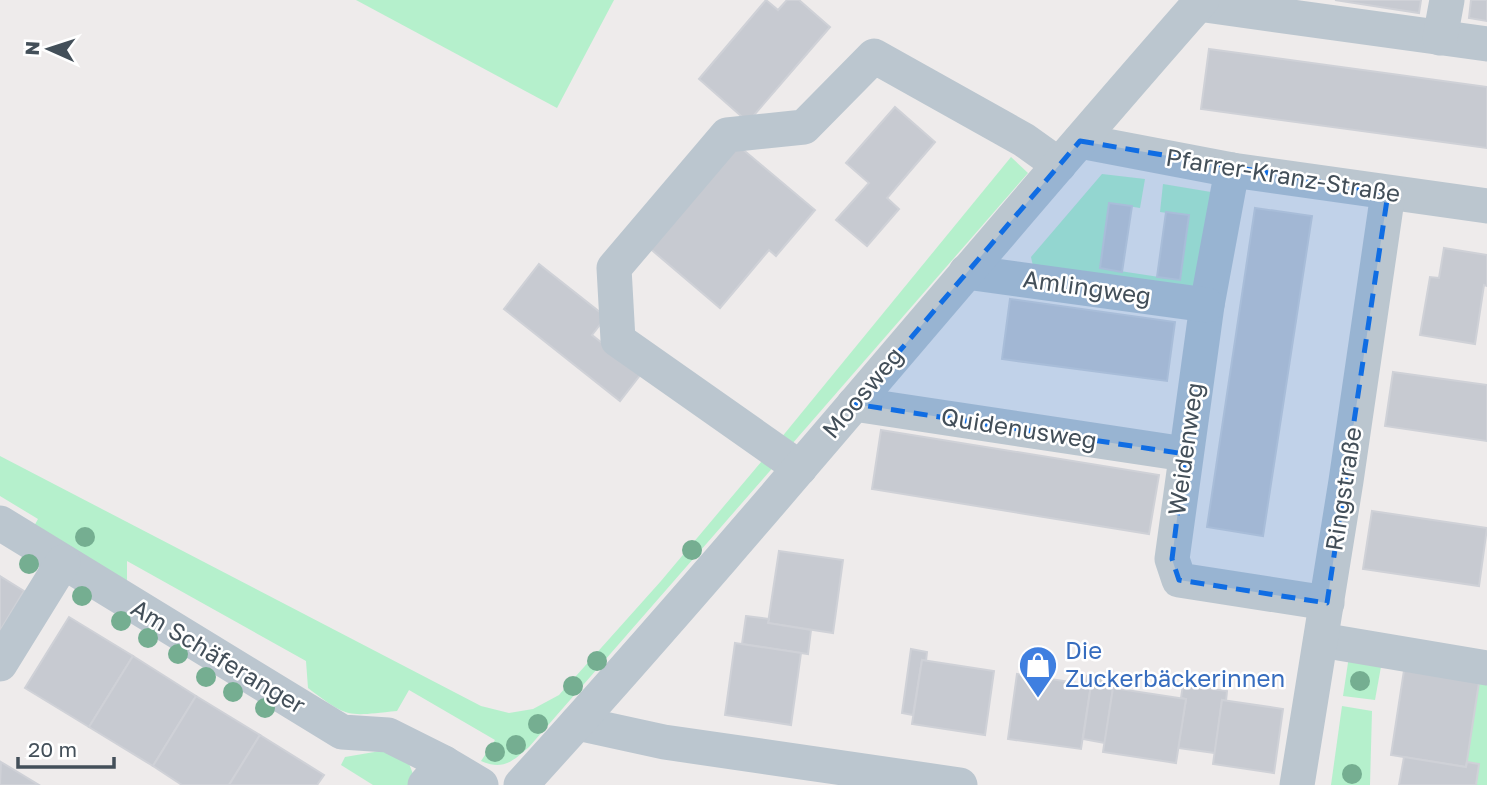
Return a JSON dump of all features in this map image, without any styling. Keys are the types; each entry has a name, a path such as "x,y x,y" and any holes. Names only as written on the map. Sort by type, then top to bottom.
{"street":[{"path":"1440,38 1447,0"},
{"path":"1200,2 1487,44"},
{"name":"Moosweg","path":"521,785 800,468 1200,2"},
{"path":"800,468 618,340 614,268 727,135 804,127 874,56 1024,140 1069,153"},
{"name":"Pfarrer-Kranz-Straße","path":"1069,153 1232,170 1487,206"},
{"name":"Weidenweg","path":"1232,170 1185,454 1172,559 1178,580 1326,603"},
{"name":"Ringstraße","path":"1297,785 1326,603 1358,482 1388,193"},
{"name":"Amlingweg","path":"966,272 1208,305"},
{"name":"Quidenusweg","path":"854,404 1185,454"},
{"name":"Am Schäferanger","path":"0,523 342,732 388,735 435,774 481,785"},
{"path":"0,664 63,562"},
{"path":"1321,640 1487,668"},
{"path":"577,723 664,742 960,785"}],"highlighted area":[{"path":"1080,141 1388,193 1327,603 1179,580 1172,559 1185,454 854,404"}],"green space":[{"path":"356,0 614,0 557,108"},
{"path":"1011,157 1028,173 792,444 781,438"},
{"path":"1102,174 1145,179 1140,208 1109,203 1100,268 1179,280 1189,216 1160,212 1163,184 1211,192 1199,293 1033,266 1031,257"},
{"path":"0,456 481,706 509,713 533,709 559,695 661,581 766,456 776,464 529,747 513,760 496,765 481,761 495,740 409,690 397,711 358,714 341,710 308,688 306,661 127,561 127,585 33,528 38,519 0,496"},
{"path":"1349,656 1382,661 1375,700 1343,696"},
{"path":"1480,676 1487,677 1487,785 1476,785 1479,764 1467,762"},
{"path":"1342,706 1372,711 1370,785 1331,785"},
{"path":"386,750 407,758 414,777 408,785 373,785 341,765 345,757"}],"building":[{"path":"766,0 778,10 787,0 799,0 830,27 748,122 699,79"},
{"path":"1335,0 1421,0 1419,13"},
{"path":"1471,0 1487,0 1487,21 1469,18"},
{"path":"1209,49 1487,87 1487,148 1201,109"},
{"path":"895,107 935,142 887,198 899,209 867,246 836,220 869,183 846,163"},
{"path":"734,142 815,210 776,256 769,250 720,308 647,246"},
{"path":"1109,203 1132,206 1122,272 1100,268"},
{"path":"1255,208 1312,216 1263,536 1207,527"},
{"path":"1166,212 1189,215 1180,280 1157,277"},
{"path":"1444,248 1487,255 1487,286 1484,285 1475,344 1420,335 1430,277 1439,278"},
{"path":"539,264 606,317 592,335 641,374 620,401 504,309"},
{"path":"1010,299 1175,322 1167,381 1002,359"},
{"path":"1393,372 1487,385 1487,441 1385,426"},
{"path":"881,430 1159,475 1149,534 872,489"},
{"path":"1372,511 1487,528 1479,586 1363,569"},
{"path":"779,551 843,560 833,633 768,623"},
{"path":"0,576 24,591 0,631"},
{"path":"746,616 769,619 768,623 811,630 808,654 742,644"},
{"path":"69,617 133,656 89,727 25,688"},
{"path":"735,643 801,653 791,725 725,715"},
{"path":"911,649 927,652 926,661 922,660 913,715 902,713"},
{"path":"133,656 196,696 153,766 89,727"},
{"path":"922,660 994,671 985,735 912,724"},
{"path":"1405,664 1480,676 1466,767 1391,755"},
{"path":"1017,674 1091,685 1081,749 1008,739"},
{"path":"1087,676 1118,681 1117,689 1113,688 1105,743 1083,739 1091,685 1085,684"},
{"path":"1183,685 1227,691 1226,701 1222,700 1215,753 1178,748 1186,699 1181,698"},
{"path":"1113,688 1186,699 1176,763 1103,752"},
{"path":"196,696 260,735 229,785 182,785 153,766"},
{"path":"1222,700 1283,709 1274,773 1213,764"},
{"path":"260,735 324,775 317,785 229,785"},
{"path":"1404,757 1466,767 1467,762 1479,764 1476,785 1399,785"},
{"path":"1,762 39,785 0,785"}],"place":[{"name":"Die Zuckerbäckerinnen","path":"1038,699"}]}
